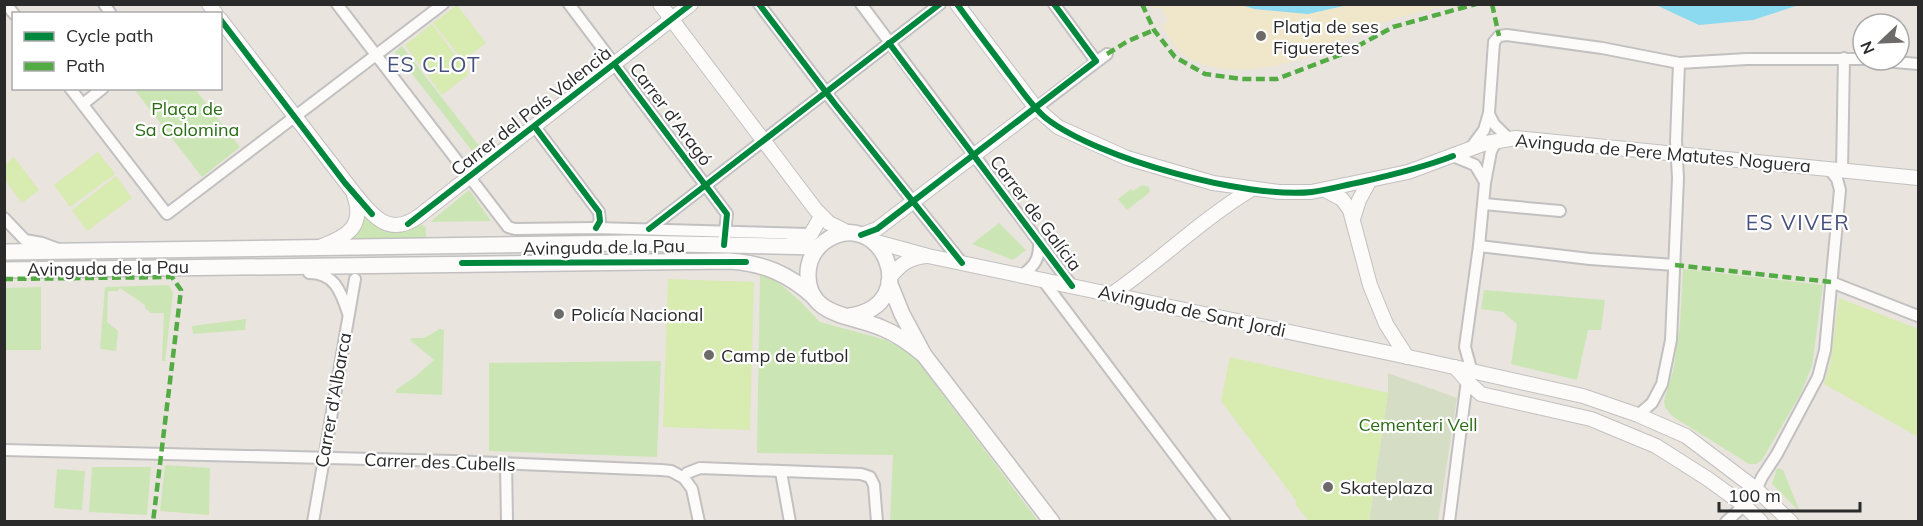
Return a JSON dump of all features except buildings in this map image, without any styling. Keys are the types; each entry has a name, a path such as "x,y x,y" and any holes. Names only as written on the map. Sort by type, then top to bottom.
{"main road":[{"path":"924,355 892,333 850,316 830,311 814,297 810,287 808,266 816,242 838,235 861,236 886,257 890,280 902,314 924,355 1052,522"},
{"name":"Avinguda de la Pau","path":"4,252 630,243 724,239 785,248 816,242"},
{"name":"Avinguda de la Pau","path":"4,270 729,261 746,262 774,270 792,278 814,297"},
{"path":"774,270 825,317 836,322 892,333"},
{"path":"850,316 861,315 880,302 890,280"}],"street":[{"path":"337,4 470,177"},
{"name":"Carrer d'Aragó","path":"569,4 727,214 724,239"},
{"name":"Avinguda de Sant Jordi","path":"660,4 818,215 829,223 861,236 928,256 1451,366 1474,376 1556,388 1638,415 1686,436 1756,489 1791,522"},
{"name":"Carrer del País Valencià","path":"354,193 378,220 394,226 408,224 691,4"},
{"path":"759,4 962,263"},
{"name":"Carrer de Galícia","path":"861,4 1072,285"},
{"path":"649,229 940,4"},
{"name":"Avinguda de Pere Matutes Noguera","path":"957,4 1036,108 1058,127 1098,147 1127,158 1213,183 1297,193 1325,190 1408,172 1502,139 1676,153 1918,178"},
{"path":"1054,4 1096,61"},
{"path":"71,90 166,214 442,5"},
{"path":"222,22 354,193 358,213 354,227 343,237 319,247"},
{"path":"1470,149 1484,130 1489,113 1494,42 1499,36 1507,34 1602,48 1679,63 1747,59 1851,58"},
{"path":"861,236 877,229 1107,54"},
{"path":"1726,522 1745,506 1756,489 1818,377 1825,350 1840,189 1835,170 1844,58"},
{"path":"1638,415 1652,403 1662,384 1671,340 1678,178 1676,153 1679,63"},
{"path":"82,105 101,90"},
{"path":"1449,522 1474,376 1466,347 1485,183 1491,151 1502,139 1489,113"},
{"path":"535,127 599,212 600,221 596,228"},
{"path":"1453,156 1475,165 1485,183"},
{"path":"1840,189 1858,172"},
{"name":"Avinguda de la Pau","path":"470,177 508,227 516,229 649,229 724,239 816,242"},
{"path":"1353,219 1370,180"},
{"path":"1213,183 1222,198 1222,209"},
{"path":"1112,294 1140,275 1222,209 1252,189"},
{"path":"1325,190 1342,200 1350,210 1370,285 1386,324 1407,357"},
{"path":"1484,204 1560,211"},
{"path":"816,242 818,215"},
{"path":"4,218 25,240 42,243 61,251"},
{"name":"Carrer de Galícia","path":"1022,275 1036,263 1040,251 1039,241"},
{"path":"1479,246 1590,259 1675,265"},
{"path":"890,280 904,261 928,256"},
{"path":"187,266 197,271 319,273 330,278 336,285 348,314"},
{"path":"1140,275 1137,287 1144,301"},
{"name":"Carrer d'Albarca","path":"313,522 322,459 356,279"},
{"path":"1042,279 1063,310 1225,522"},
{"path":"1831,282 1918,316"},
{"path":"1366,348 1382,338 1386,324"},
{"path":"1451,366 1466,347"},
{"name":"Avinguda de Sant Jordi","path":"1474,376 1475,390 1486,396 1591,418 1656,446 1708,479 1745,506 1761,522"},
{"name":"Carrer des Cubells","path":"4,450 506,463 661,470 671,471 684,478"},
{"path":"506,463 507,522"},
{"path":"699,522 692,489 684,478 687,473 700,468 861,474 870,477 874,485 877,522"},
{"path":"782,472 790,522"}],"green space":[{"path":"457,5 486,43 463,61 433,23"},
{"path":"432,24 469,74 442,95 405,45"},
{"path":"402,46 483,151 476,156 395,52"},
{"name":"Plaça de Sa Colomina","path":"135,90 196,90 240,147 202,177"},
{"path":"98,152 115,174 70,207 54,185"},
{"path":"14,157 39,190 22,203 5,180 5,165"},
{"path":"116,176 132,198 87,231 72,210"},
{"path":"1142,185 1149,187 1150,192 1127,210 1118,199 1131,189 1133,191"},
{"path":"469,190 491,221 430,222"},
{"path":"361,209 401,231 420,223 426,228 426,239 349,241 360,226"},
{"path":"999,223 1026,250 1013,260 972,244"},
{"path":"1683,269 1823,285 1812,366 1801,393 1762,460 1756,464 1749,464 1672,416 1665,407 1664,401 1673,371 1680,325"},
{"path":"760,273 773,278 820,322 886,340 913,355 1038,521 890,521 893,455 757,453"},
{"name":"Camp de futbol","path":"668,279 754,282 750,430 663,427"},
{"path":"169,285 173,293 165,361 162,361 164,313 151,313 145,305 120,288 118,291 108,291 107,322 118,331 116,351 100,349 105,287"},
{"path":"41,287 41,350 5,350 4,288"},
{"path":"1484,290 1605,300 1601,330 1588,330 1577,380 1511,364 1517,324 1503,312 1481,309"},
{"path":"1839,298 1918,329 1918,437 1824,384 1830,364"},
{"path":"246,319 245,330 193,334 192,326"},
{"path":"440,329 444,330 442,395 396,393 396,390 434,360 410,340 424,338"},
{"path":"1230,357 1388,393 1369,521 1309,521 1221,401"},
{"path":"661,361 657,457 489,451 489,363"},
{"name":"Cementeri Vell","path":"1388,373 1457,398 1438,521 1369,522 1388,393"},
{"path":"165,465 210,468 209,515 160,511"},
{"path":"92,467 151,467 147,515 89,512"},
{"path":"1777,468 1783,470 1800,512 1772,484"},
{"path":"57,469 85,471 82,510 54,508"}],"sand":[{"name":"Platja de ses Figueretes","path":"1152,5 1242,5 1254,9 1308,14 1348,5 1449,5 1378,24 1325,50 1293,62 1238,70 1203,65 1180,52 1162,26 1168,20 1161,7 1154,9"}],"water":[{"path":"1242,5 1348,5 1308,14 1254,9"},
{"path":"1656,5 1799,5 1753,20 1699,25"}],"marked path":[{"path":"1142,4 1154,30 1175,57 1205,74 1242,79 1277,79 1345,53 1393,27 1476,4"},
{"path":"1492,4 1499,36"},
{"path":"1107,54 1128,41 1154,30"},
{"path":"1675,265 1831,282"},
{"path":"4,279 172,277 181,290 153,522"}],"cycle path":[{"path":"408,224 691,4"},
{"path":"759,4 835,104 962,263"},
{"path":"649,229 940,4"},
{"path":"957,4 1027,98 1047,119 1071,134 1136,162 1213,183 1284,193 1330,189 1407,171 1453,156"},
{"path":"861,235 877,229 1096,61 1054,4"},
{"path":"222,22 345,183 372,214"},
{"path":"889,43 1072,286"},
{"path":"615,65 727,214 724,245"},
{"path":"535,127 599,212 600,221 596,228"},
{"path":"462,263 746,262"}],"place":[{"name":"Platja de ses Figueretes","path":"1261,36"},
{"name":"Policía Nacional","path":"559,314"},
{"name":"Camp de futbol","path":"709,355"},
{"name":"Skateplaza","path":"1328,487"}],"district":[{"name":"ES CLOT","path":"434,64"},
{"name":"ES VIVER","path":"1798,222"}]}
